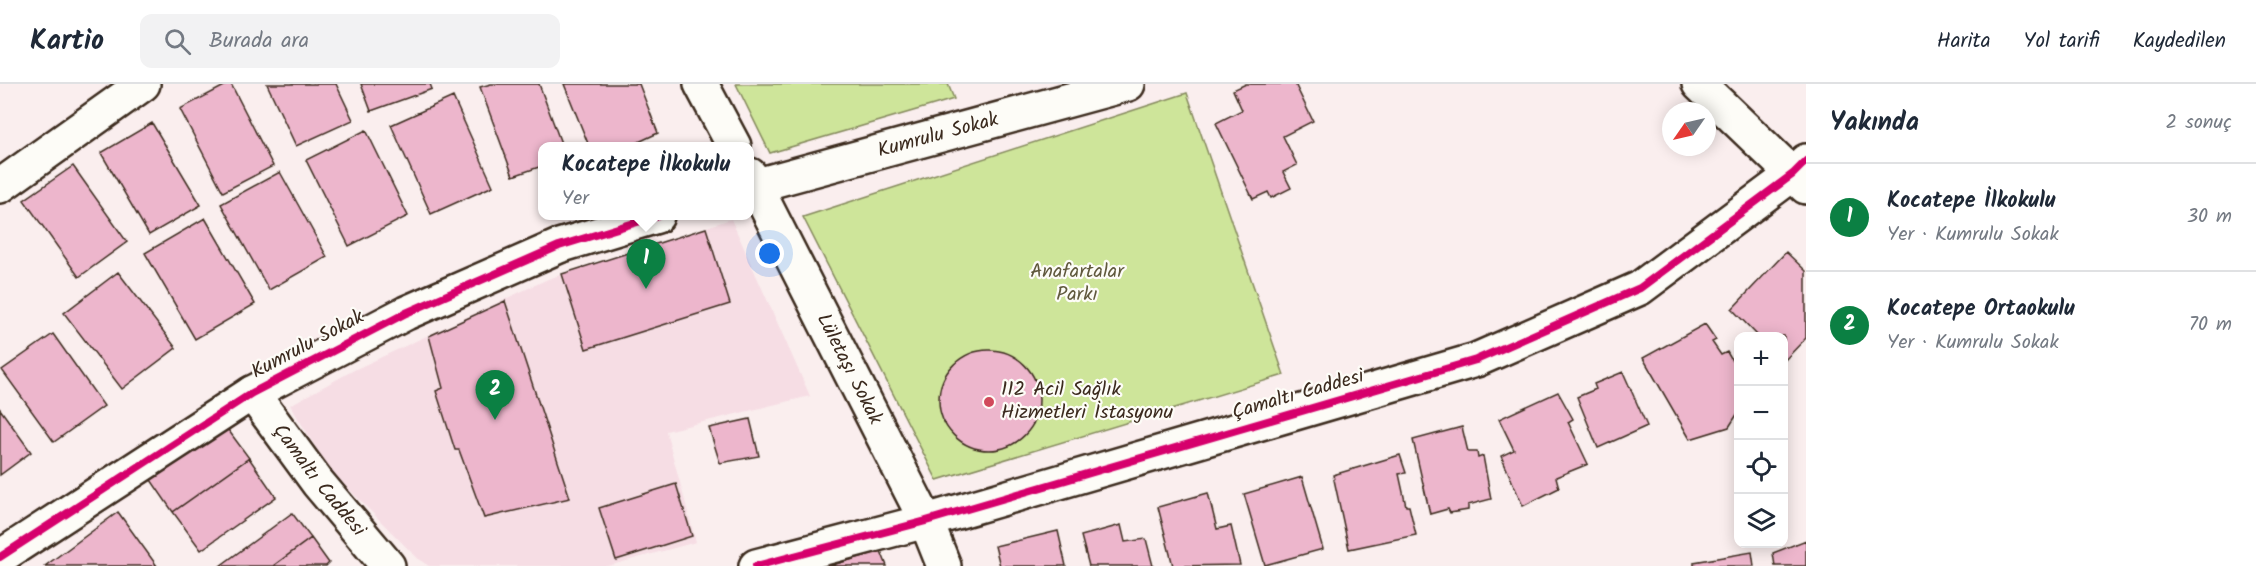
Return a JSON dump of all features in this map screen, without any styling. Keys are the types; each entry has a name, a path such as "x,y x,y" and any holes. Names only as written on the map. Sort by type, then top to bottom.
{"street":[{"path":"0,186 143,84"},
{"path":"701,84 731,142"},
{"name":"Kumrulu Sokak","path":"754,181 1128,84"},
{"path":"1699,84 1802,174"},
{"name":"Çamaltı Caddesi","path":"756,566 926,521 1476,360 1640,288 1802,174"},
{"name":"Lületaşı Sokak","path":"754,188 926,521 944,566"},
{"name":"Kumrulu Sokak","path":"0,557 252,393 406,313 537,255 644,220"},
{"name":"Çamaltı Caddesi","path":"252,393 318,483 388,566"}],"shaded area":[{"path":"731,220 810,396 666,431 696,542 608,566 429,566 418,559 329,469 290,405 354,370 548,279"}],"green space":[{"path":"736,84 948,84 954,99 770,153"},
{"name":"Anafartalar Parkı","path":"1187,93 1284,375 937,480 803,217"}],"building":[{"path":"231,84 273,166 223,192 180,109"},
{"path":"267,84 336,84 353,120 296,146"},
{"path":"361,84 430,84 432,89 371,111"},
{"path":"491,84 539,84 561,142 538,142 538,167 513,176 480,87"},
{"path":"564,84 639,84 658,133 639,142 587,142"},
{"path":"1246,84 1295,84 1313,121 1283,136 1297,165 1283,172 1291,188 1271,198 1268,192 1253,199 1216,123 1242,110 1233,90"},
{"path":"453,97 493,186 431,214 391,125"},
{"path":"152,123 201,205 149,235 101,153"},
{"path":"366,130 408,216 349,246 306,160"},
{"path":"73,166 127,242 79,277 24,200"},
{"path":"280,172 327,257 269,290 221,204"},
{"path":"205,218 255,304 195,339 145,253"},
{"path":"706,228 730,304 586,349 562,274"},
{"path":"1786,252 1806,271 1806,338 1788,357 1788,332 1754,332 1732,309"},
{"path":"118,272 176,348 122,389 64,313"},
{"path":"505,301 570,498 484,518 459,450 455,450 436,391 443,388 429,336"},
{"path":"1705,324 1716,340 1712,342 1721,355 1727,352 1734,364 1734,419 1729,427 1690,439 1643,358"},
{"path":"53,334 104,406 54,442 2,370"},
{"name":"112 Acil Sağlık Hizmetleri İstasyonu","path":"989,350 1008,354 1024,365 1035,381 1039,400 1035,419 1024,435 1008,446 989,450 970,446 954,435 943,419 939,400 943,381 954,365 970,354"},
{"path":"1623,372 1647,426 1598,448 1577,397 1596,389 1594,384"},
{"path":"1558,392 1573,419 1568,422 1588,464 1556,477 1559,488 1523,506 1501,456 1514,450 1499,419"},
{"path":"0,409 31,452 0,475"},
{"path":"750,419 759,456 720,463 709,428"},
{"path":"226,427 249,458 173,512 151,480"},
{"path":"1462,427 1468,452 1477,452 1478,458 1483,456 1491,499 1468,505 1468,510 1450,513 1448,509 1430,514 1413,440"},
{"path":"1400,455 1406,473 1399,474 1406,506 1409,506 1416,535 1349,549 1333,475"},
{"path":"249,458 276,497 201,550 173,512"},
{"path":"1302,477 1323,549 1265,565 1244,494"},
{"path":"676,484 692,536 616,560 599,508"},
{"path":"1208,493 1217,529 1231,526 1240,565 1173,566 1158,507"},
{"path":"118,512 157,566 45,566"},
{"path":"292,513 311,538 273,566 220,566"},
{"path":"1121,525 1125,542 1146,539 1153,566 1089,566 1081,536"},
{"path":"1058,531 1066,566 1000,566 995,546"},
{"path":"311,538 329,563 326,566 273,566"},
{"path":"1806,540 1806,566 1775,566 1773,553"},
{"path":"881,551 887,566 829,566"},
{"path":"1752,552 1754,566 1694,566 1694,562"}],"cycle path":[{"path":"756,566 926,521 1476,360 1640,288 1793,174 1806,161"},
{"path":"0,557 252,393 406,313 559,246 644,220"}],"place":[{"name":"Kocatepe İlkokulu","path":"646,289"},
{"name":"112 Acil Sağlık Hizmetleri İstasyonu","path":"989,402"},
{"name":"Kocatepe Ortaokulu","path":"495,420"}]}
